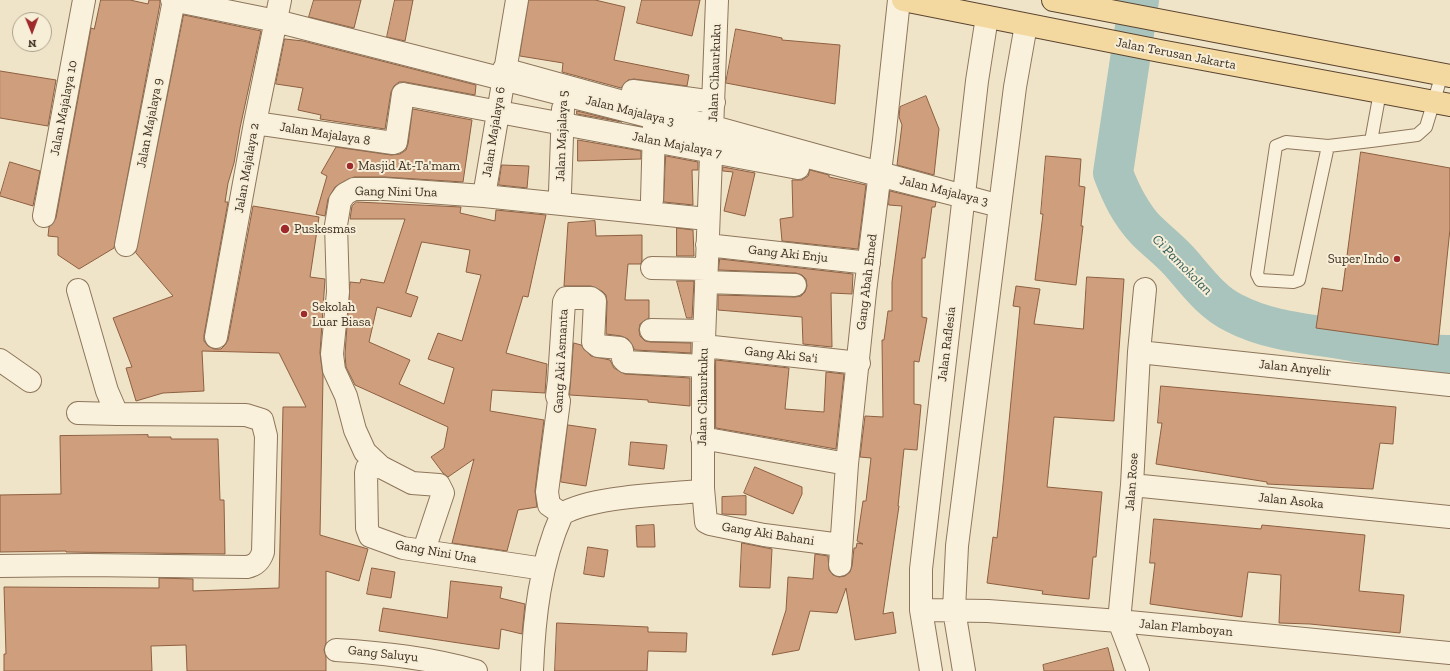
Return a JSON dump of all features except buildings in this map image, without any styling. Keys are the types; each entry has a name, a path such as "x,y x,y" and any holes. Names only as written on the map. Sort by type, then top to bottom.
{"main road":[{"name":"Jalan Terusan Jakarta","path":"903,0 1160,51 1442,104"},
{"path":"1053,0 1446,75"}],"street":[{"name":"Jalan Majalaya 10","path":"44,216 84,0"},
{"name":"Jalan Majalaya 3","path":"173,0 276,21 1000,206"},
{"name":"Jalan Majalaya 9","path":"126,245 173,0"},
{"name":"Jalan Majalaya 2","path":"216,337 255,123 280,0"},
{"name":"Jalan Majalaya 6","path":"484,196 504,69 517,0"},
{"name":"Jalan Cihaurkuku","path":"703,488 702,438 707,219 714,102 717,0"},
{"name":"Gang Abah Emed","path":"840,555 847,464 899,0"},
{"name":"Jalan Raflesia","path":"931,671 921,610 923,544 977,81 986,17"},
{"path":"964,671 954,610 957,546 1015,88 1026,25"},
{"name":"Jalan Majalaya 3","path":"504,69 1000,206"},
{"name":"Jalan Majalaya 3","path":"504,69 655,96 714,102"},
{"name":"Jalan Majalaya 5","path":"560,192 564,80"},
{"name":"Jalan Majalaya 7","path":"395,143 403,94 1000,206"},
{"path":"652,200 655,96"},
{"name":"Jalan Majalaya 8","path":"255,123 395,143"},
{"name":"Gang Nini Una","path":"381,467 365,452 355,430 346,396 334,370 332,354 338,292 335,237 340,201 345,194 354,189 484,196 707,219"},
{"name":"Gang Aki Enju","path":"707,245 869,263"},
{"path":"652,268 795,285"},
{"path":"78,290 107,391 117,414"},
{"name":"Jalan Rose","path":"1138,671 1119,621 1132,485 1139,352 1146,290"},
{"name":"Gang Aki Asmanta","path":"562,514 549,505 547,492 559,401 556,396 559,380 564,302 566,298 591,298 595,301 593,342 598,346 620,348 622,350 623,359 626,362 704,348"},
{"path":"651,330 704,348"},
{"name":"Gang Aki Sa'i","path":"704,348 859,363"},
{"name":"Jalan Anyelir","path":"1139,352 1450,385"},
{"path":"0,360 30,380"},
{"path":"0,566 94,565 247,567 254,565 261,559 263,552 266,436 262,420 246,415 78,413"},
{"path":"702,438 847,464"},
{"path":"381,467 412,483 439,485 442,489 443,493 424,550"},
{"name":"Gang Nini Una","path":"381,467 367,468 366,473 367,528 370,536 382,542 403,548 544,569"},
{"name":"Jalan Asoka","path":"1132,485 1450,516"},
{"path":"532,671 533,639 544,569 554,531 562,514 579,506 603,501 699,491 703,488"},
{"name":"Gang Aki Bahani","path":"703,488 706,522 710,524 764,535 840,555"},
{"name":"Jalan Flamboyan","path":"921,610 954,610 1119,621 1450,653"},
{"name":"Gang Saluyu","path":"336,650 396,654 441,661 476,671"}],"lane":[{"path":"1328,146 1299,280 1293,282 1260,280 1257,274 1276,146 1286,142 1328,146 1417,135 1426,127 1442,104 1446,75"},
{"path":"1371,140 1380,92"}],"waterway":[{"name":"Ci Pamokolan","path":"1139,0 1113,173 1126,203 1140,224 1175,257 1211,297 1234,313 1249,320 1263,325 1294,332 1342,339 1415,353 1450,355"}],"place":[{"name":"Masjid At-Ta'mam","path":"350,166"},
{"name":"Puskesmas","path":"285,229"},
{"name":"Super Indo","path":"1397,259"},
{"name":"Sekolah Luar Biasa","path":"304,314"}]}
